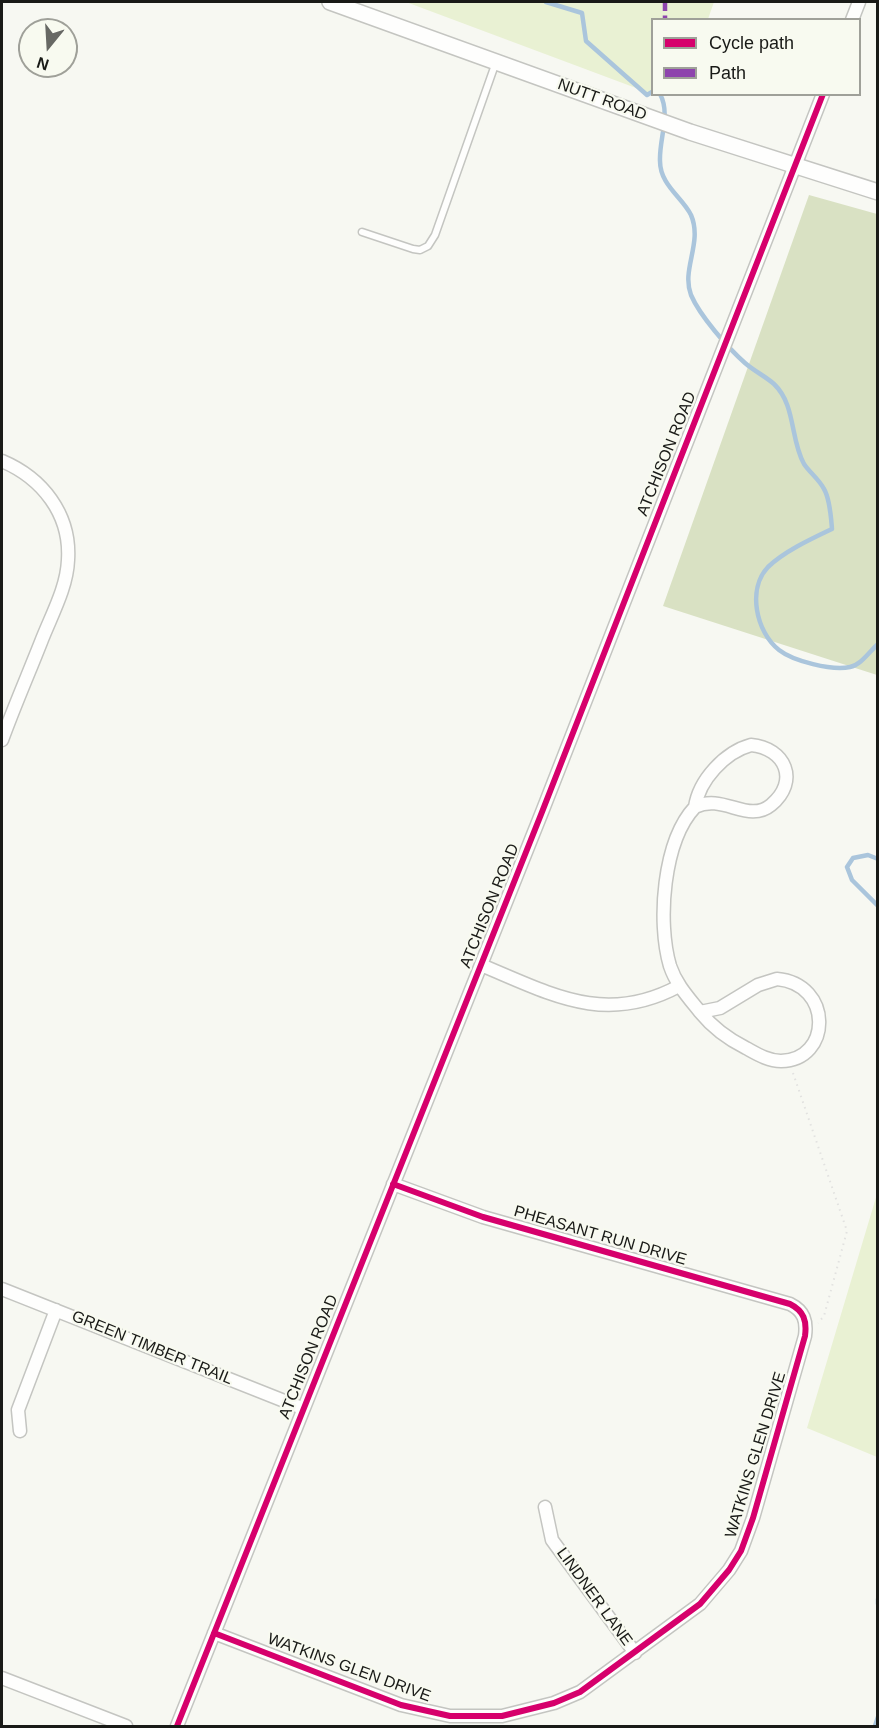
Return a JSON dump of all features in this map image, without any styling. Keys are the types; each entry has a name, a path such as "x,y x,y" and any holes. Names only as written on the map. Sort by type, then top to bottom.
{"street":[{"name":"NUTT ROAD","path":"330,2 690,132 878,192"},
{"path":"853,18 859,2"},
{"name":"ATCHISON ROAD","path":"177,1726 302,1408 481,965 822,96"},
{"path":"2,461 21,470 48,494 57,508 68,539 66,577 6,716 2,740"},
{"path":"695,807 701,786 729,754 737,749 760,746 774,752 784,765 786,783 781,795 763,810 744,811 712,802 695,807 687,815 676,839 667,868 665,932 670,965 679,986 710,1025 757,1054 772,1060 789,1060 811,1046 820,1025 816,1002 800,985 789,980 767,981 729,1004 700,1012"},
{"path":"481,965 567,1000 591,1006 628,1005 654,998 679,986"},
{"name":"PHEASANT RUN DRIVE","path":"393,1184 483,1217 790,1304 800,1310"},
{"name":"GREEN TIMBER TRAIL","path":"2,1289 302,1408"},
{"path":"20,1431 18,1410 56,1310"},
{"name":"WATKINS GLEN DRIVE","path":"214,1633 401,1704 439,1714 475,1717 502,1716 554,1703 580,1692 700,1604 716,1588 741,1551 767,1474 806,1335 807,1324 800,1310"},
{"name":"LINDNER LANE","path":"546,1507 552,1540 635,1653"},
{"path":"2,1678 126,1726"}],"lane":[{"path":"362,232 413,249 420,250 428,246 444,213 496,62"}],"path":[{"path":"789,1060 847,1231 824,1316 806,1335"}],"green space":[{"path":"406,2 714,2 708,18 651,18 651,94"},
{"path":"809,195 877,214 877,675 663,606"},
{"path":"877,1194 877,1457 807,1428"}],"waterway":[{"path":"546,2 582,13 586,41 647,95 651,93"},
{"path":"661,96 664,110 660,153 661,169 667,184 687,208 694,225 694,246 688,275 691,295 708,322 731,349 748,366 774,384 781,392 804,464 822,485 829,503 832,529 782,556 768,567 762,576 756,598 760,622 771,642 785,654 833,668 854,666 878,644"},
{"path":"878,859 868,855 853,858 847,867 852,880 878,906"},
{"path":"878,1599 878,1604"},
{"path":"875,1726 878,1717"}],"marked path":[{"path":"665,2 665,18"}],"cycle path":[{"path":"177,1726 542,812 822,96"},
{"path":"214,1633 401,1705 450,1716 502,1716 554,1703 580,1692 700,1604 729,1570 741,1551 753,1518 805,1336 805,1321 799,1310 790,1304 483,1217 393,1184"}]}
